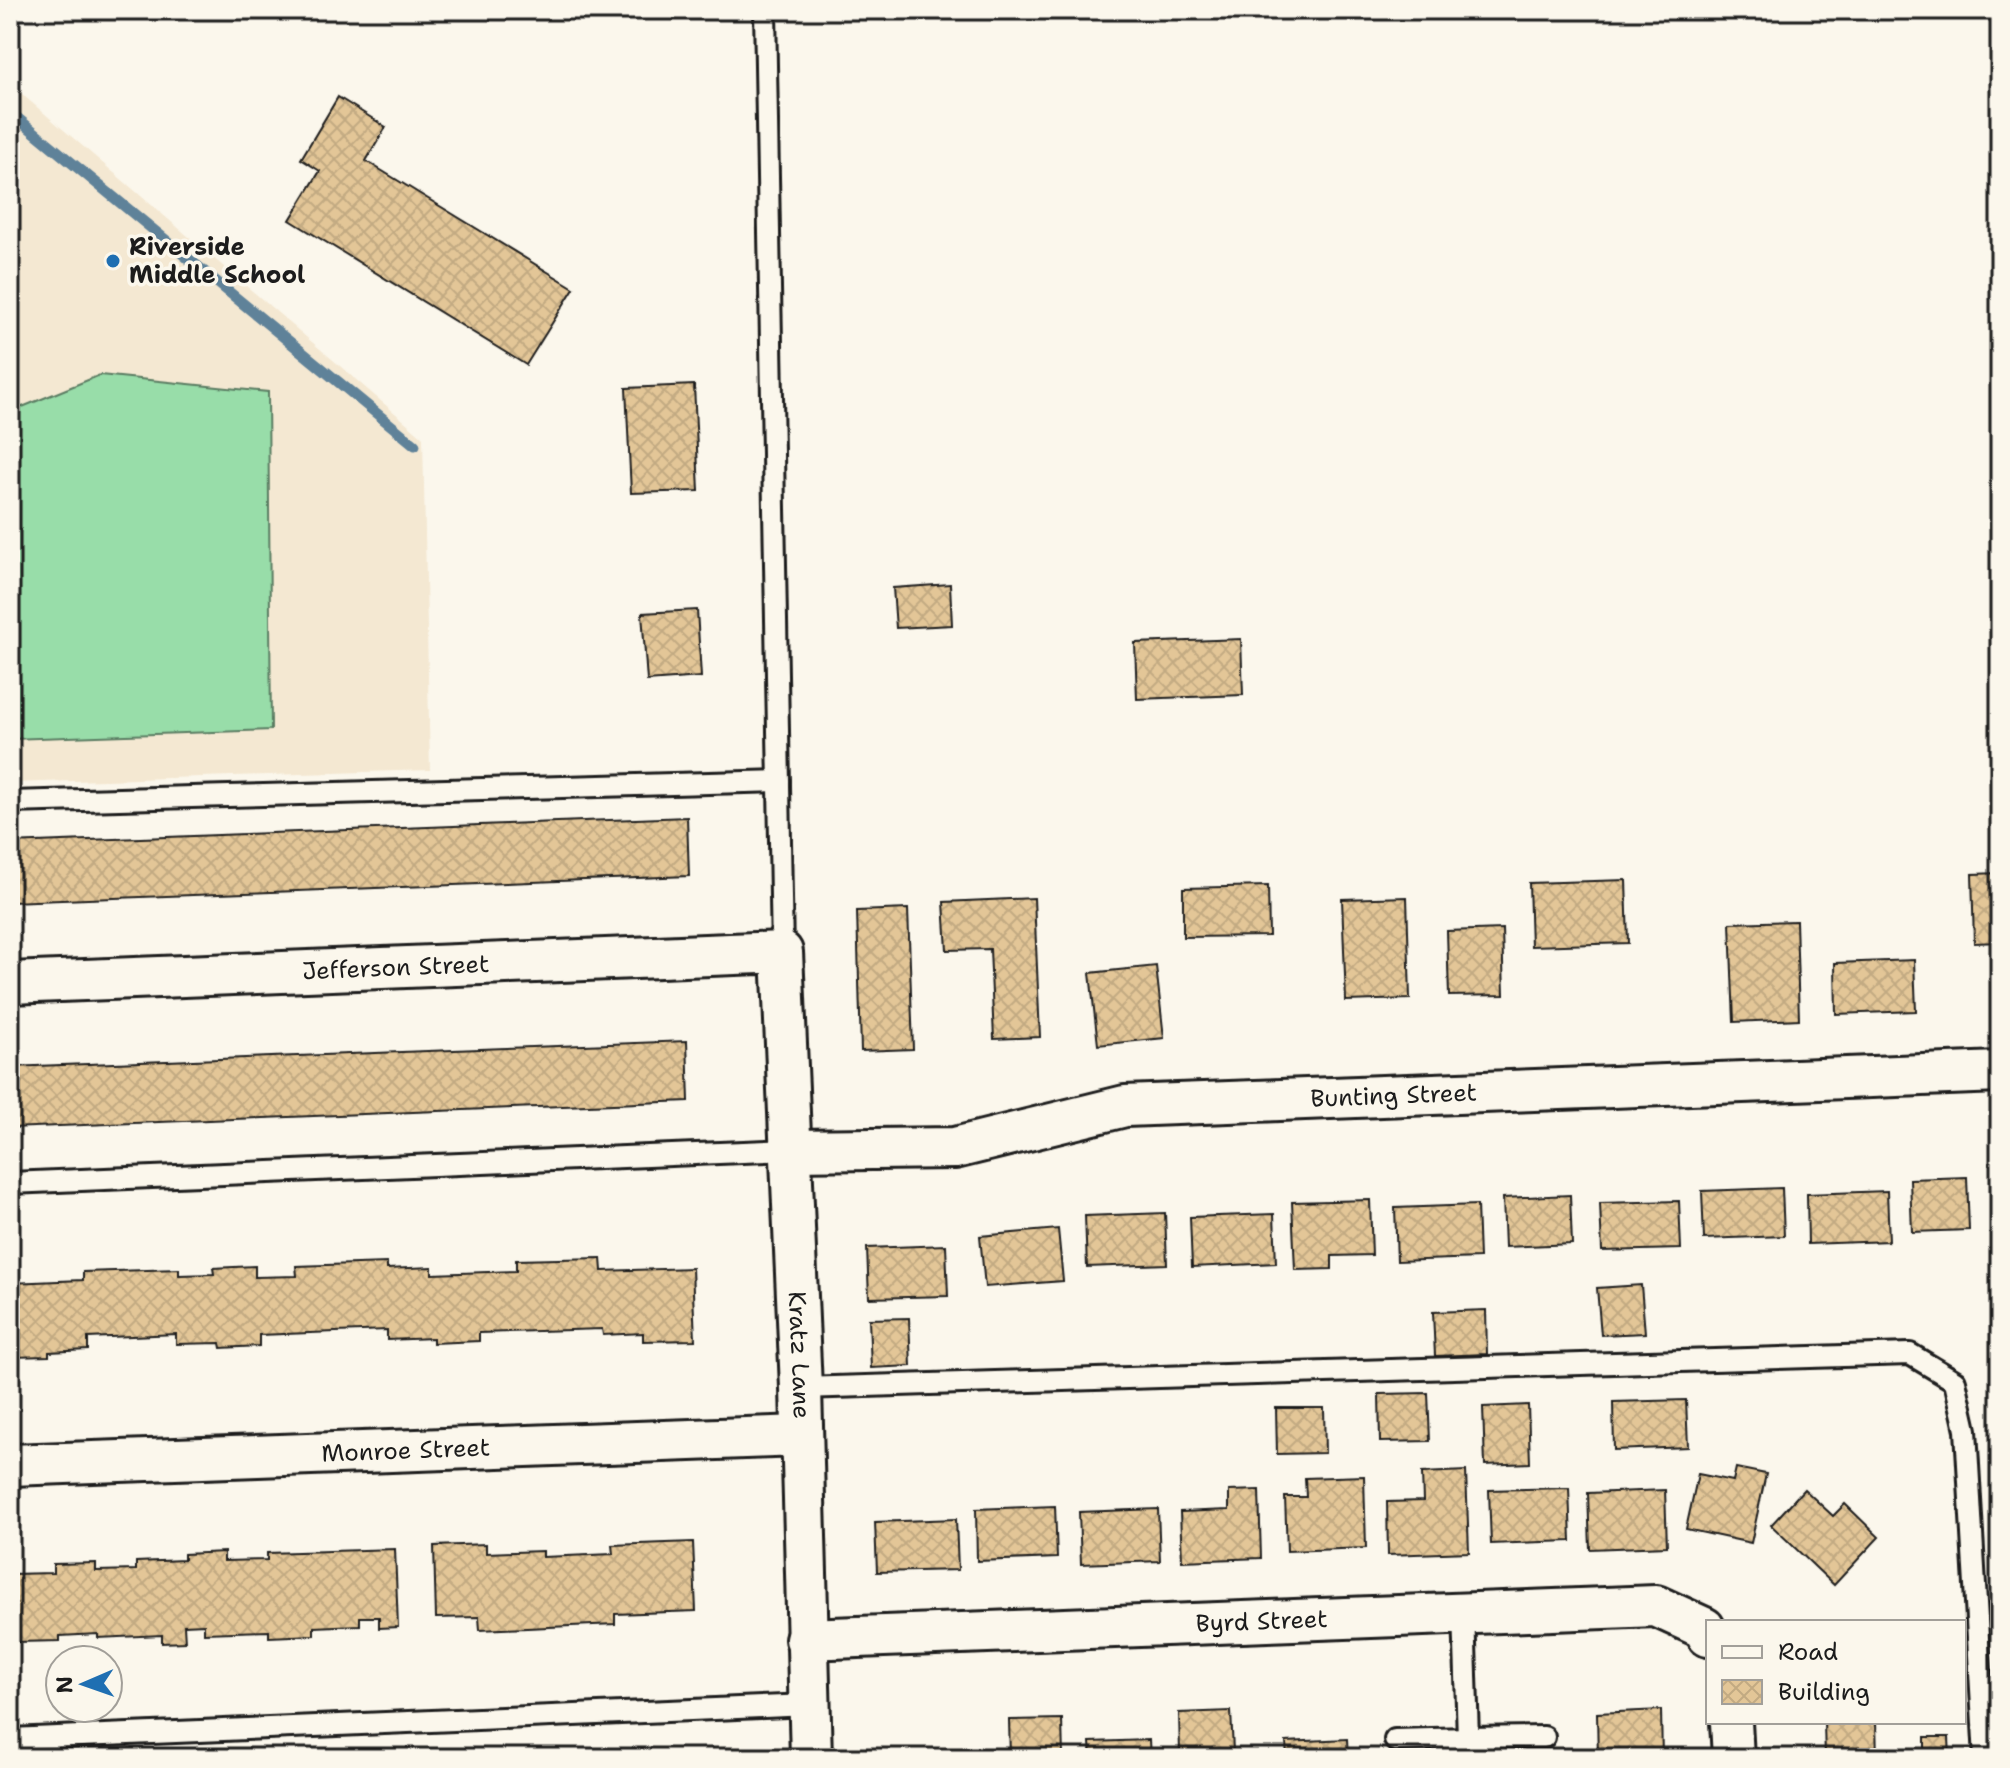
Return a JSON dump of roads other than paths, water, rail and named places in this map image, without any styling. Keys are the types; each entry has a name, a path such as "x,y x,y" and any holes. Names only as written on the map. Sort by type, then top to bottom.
{"street":[{"name":"Jefferson Street","path":"10,983 782,952"},
{"name":"Kratz Lane","path":"782,952 801,1388 811,1758"},
{"name":"Bunting Street","path":"791,1150 955,1148 1125,1106 2000,1072"},
{"name":"Monroe Street","path":"10,1465 801,1436"},
{"name":"Byrd Street","path":"806,1639 1656,1606 1704,1628 1706,1632"},
{"path":"1731,1724 1733,1758"}],"lane":[{"path":"765,10 782,952"},
{"path":"10,802 779,781"},
{"path":"10,1183 791,1150"},
{"path":"801,1388 1910,1354 1955,1381 1966,1430 1985,1758"},
{"path":"1464,1612 1468,1738"},
{"path":"10,1739 809,1705"},
{"path":"1395,1740 1544,1737"}],"waterway":[{"path":"10,112 415,445"}],"place":[{"name":"Riverside Middle School","path":"113,261"}]}
